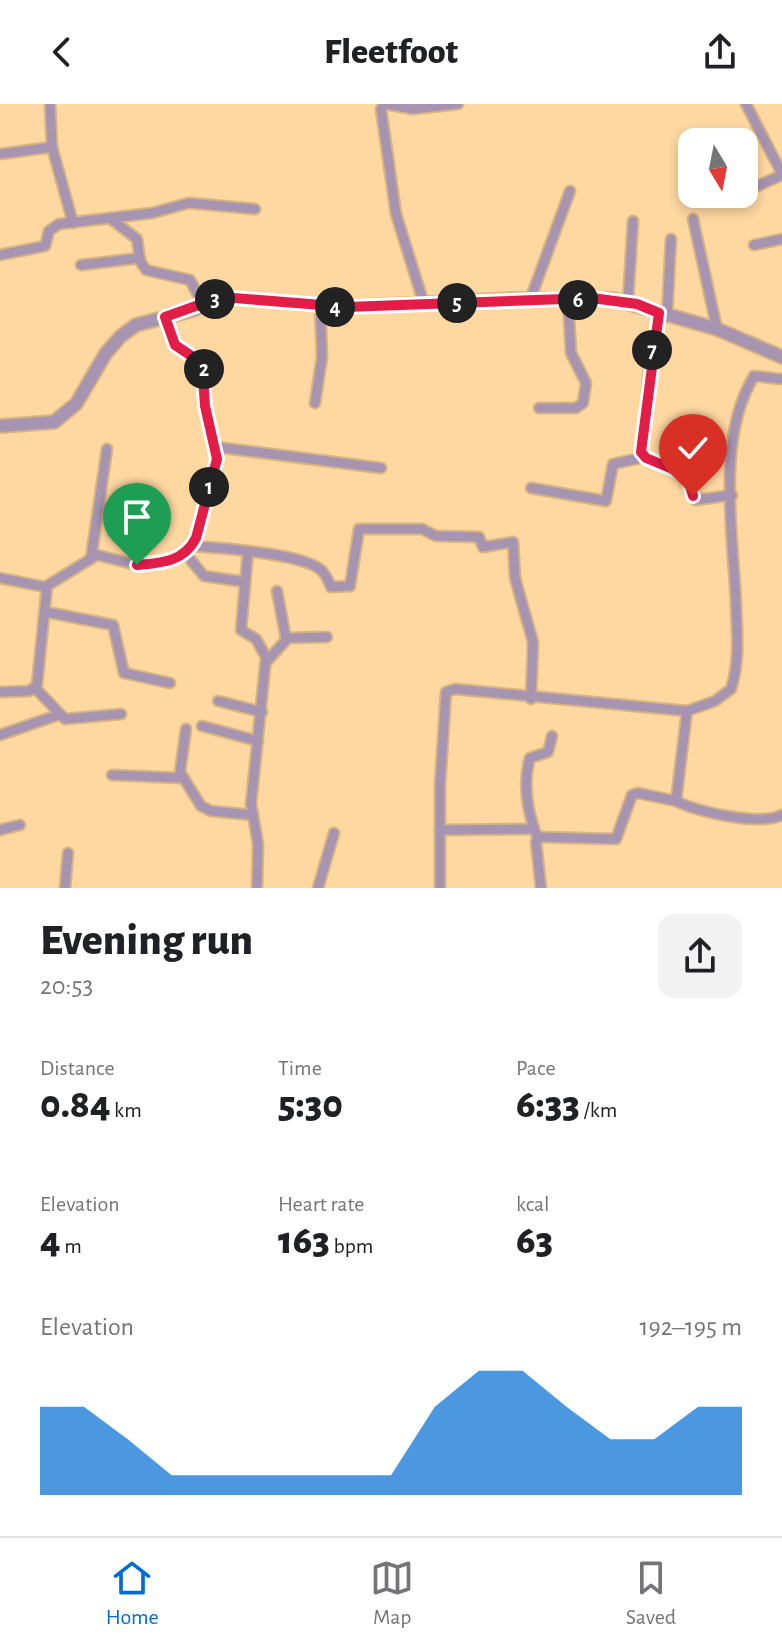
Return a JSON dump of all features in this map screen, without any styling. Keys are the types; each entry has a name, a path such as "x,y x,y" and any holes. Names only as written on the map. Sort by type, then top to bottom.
{"street":[{"path":"50,104 52,147 73,223"},
{"path":"424,304 396,214 378,106 385,104 413,109 458,104"},
{"path":"758,186 782,175 748,108 759,104"},
{"path":"0,154 52,147"},
{"path":"530,300 570,191"},
{"path":"0,255 45,246 51,228 73,223 206,202 255,209"},
{"path":"110,219 137,239 140,258 150,272 190,280 203,304"},
{"path":"693,219 717,329"},
{"path":"628,302 633,221"},
{"path":"645,457 641,445 663,315 671,239"},
{"path":"754,245 782,239"},
{"path":"81,265 140,258"},
{"path":"0,426 40,424 64,416 76,404 106,353 121,336 136,325 221,297 320,306 530,300 628,302 717,329 782,357"},
{"path":"539,408 576,408 583,403 586,383 571,353 568,301"},
{"path":"315,403 322,357 320,306"},
{"path":"165,317 175,345 202,363 205,406 216,447 217,459 188,549 204,576 245,582"},
{"path":"440,888 446,692 455,689 531,699 687,711 715,701 731,689 737,671 739,640 731,450 741,396 754,376 782,379"},
{"path":"216,447 381,468"},
{"path":"91,558 107,449"},
{"path":"531,488 606,501 613,464 645,457 687,475 698,501 732,495"},
{"path":"0,578 47,586 91,558 103,555 137,565 167,562 188,549 248,551 313,565 322,571 331,587 350,586 359,529 422,529 436,536 479,537 483,547 513,542 515,578 533,642 531,699"},
{"path":"248,551 241,630 256,639 265,653 266,662 253,815 258,844 257,888"},
{"path":"47,586 36,689 58,715 72,720 121,714"},
{"path":"277,591 286,639"},
{"path":"46,612 113,625 124,673 170,683"},
{"path":"266,662 286,639 327,637"},
{"path":"0,692 36,689"},
{"path":"218,701 262,712"},
{"path":"676,801 687,711"},
{"path":"0,735 58,715"},
{"path":"202,726 258,741"},
{"path":"186,729 180,766 182,778 204,809 253,815"},
{"path":"541,888 536,834 529,814 529,762 546,755 552,736"},
{"path":"112,775 182,778"},
{"path":"440,830 616,839 632,795 638,793 735,816 766,819 782,815"},
{"path":"0,830 20,825"},
{"path":"318,888 334,833"},
{"path":"65,888 68,853"}],"route":[{"path":"137,565 176,559 192,546 196,538 217,450 206,412 202,363 175,345 165,317 193,310 221,297 347,307 592,298 637,304 659,313 650,361 641,452 646,458 687,475 693,496"}]}
